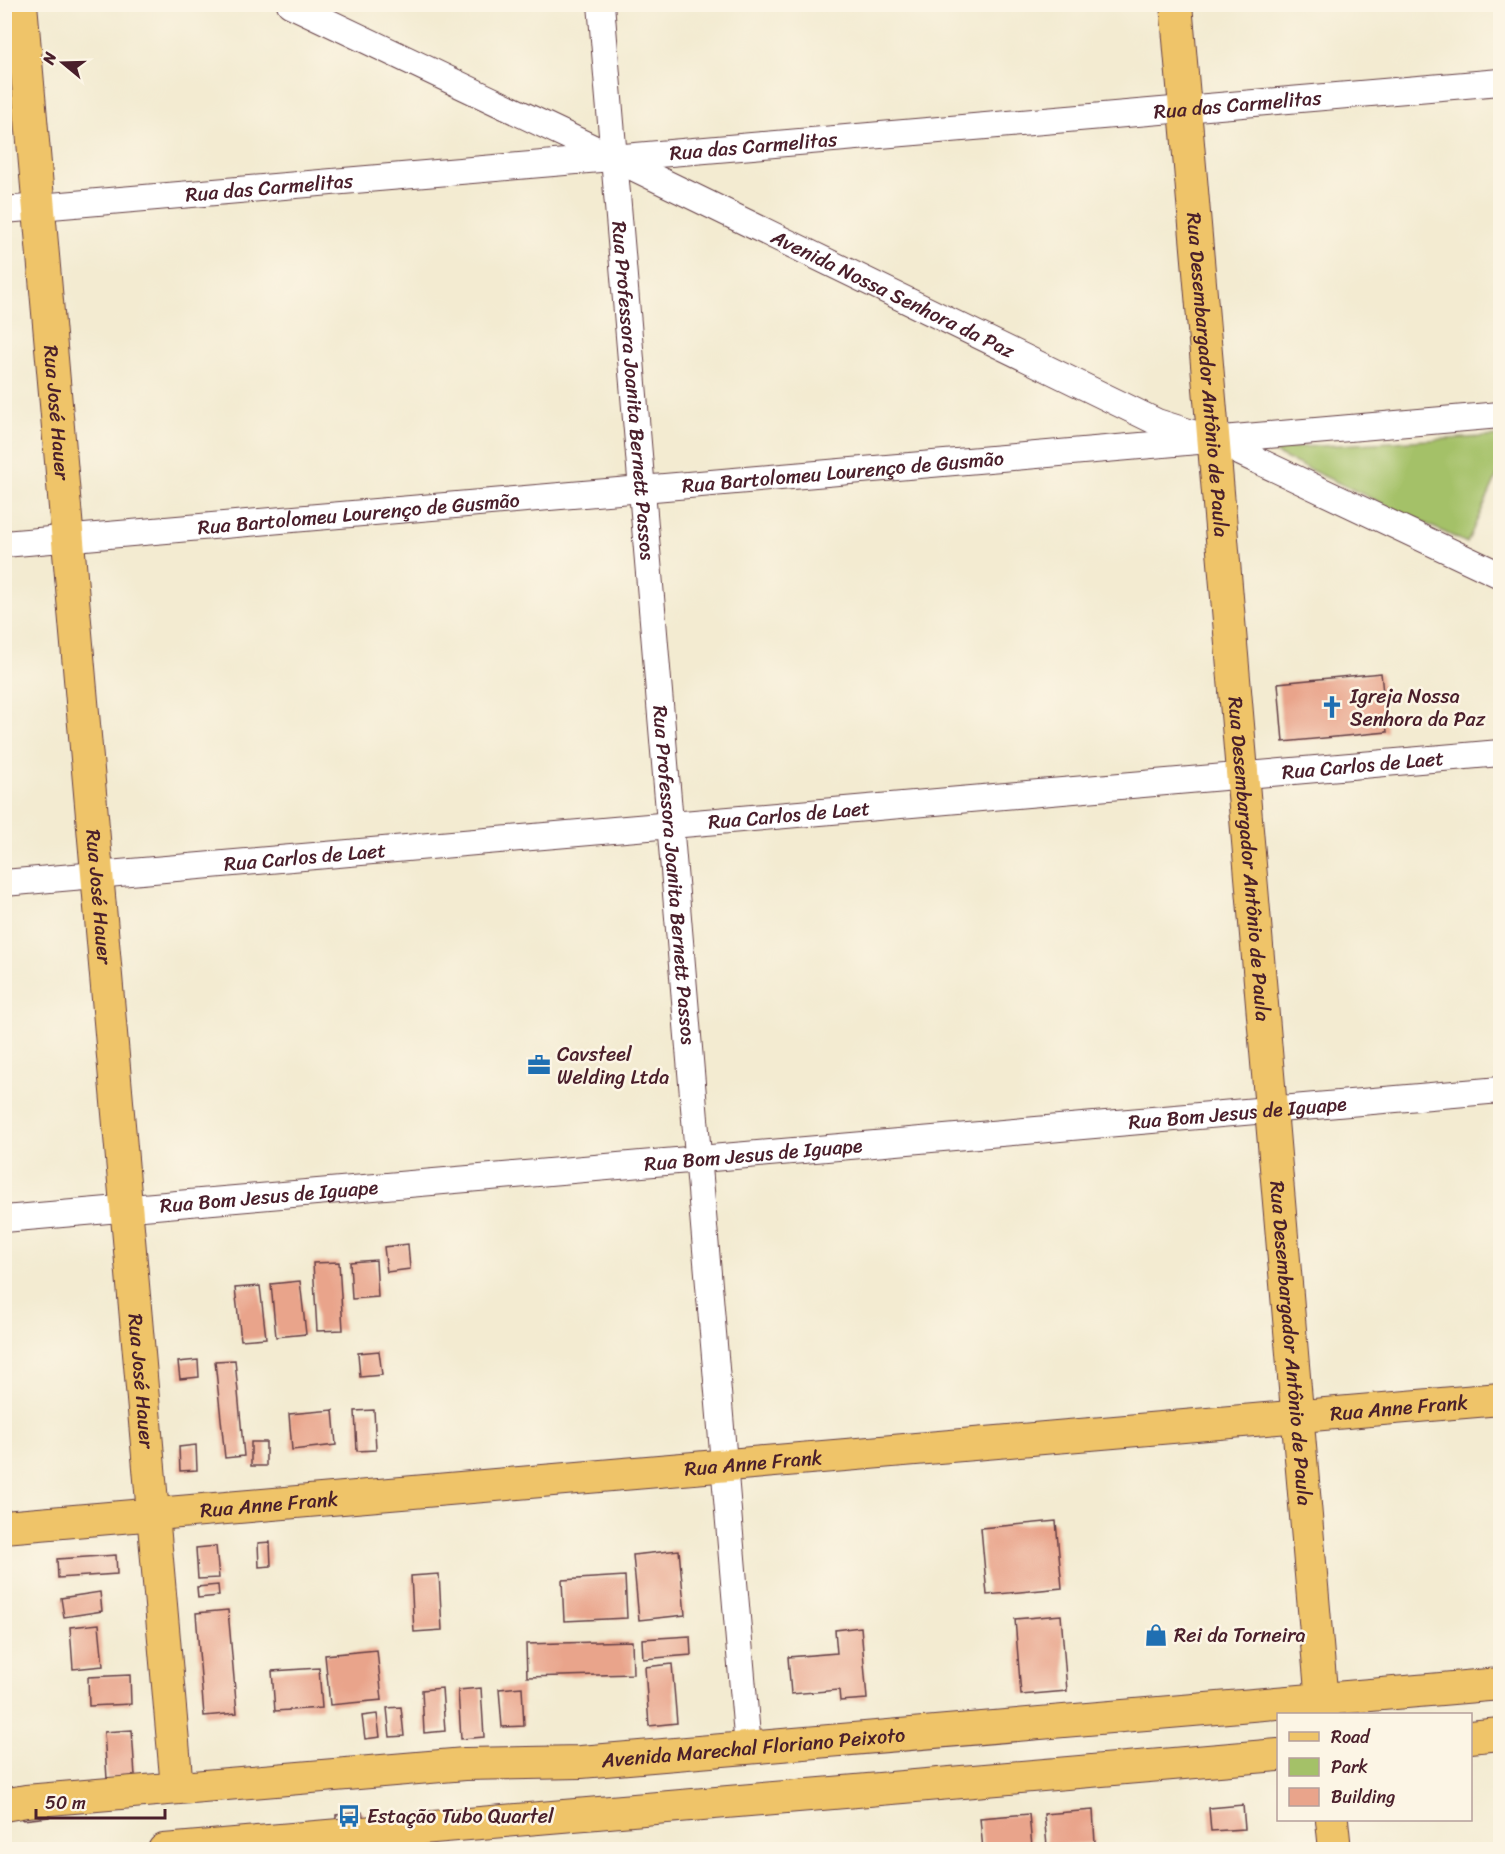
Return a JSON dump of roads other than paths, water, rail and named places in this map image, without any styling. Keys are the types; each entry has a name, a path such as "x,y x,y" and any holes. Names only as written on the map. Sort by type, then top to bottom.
{"main road":[{"name":"Rua José Hauer","path":"21,4 177,1788"},
{"name":"Rua Desembargador Antônio de Paula","path":"1176,4 1322,1707"},
{"name":"Rua Anne Frank","path":"4,1527 1500,1400"},
{"name":"Avenida Marechal Floriano Peixoto","path":"4,1804 465,1764 559,1763 1322,1707 1500,1684"},
{"path":"1472,1737 1500,1734"},
{"path":"164,1850 1277,1755"},
{"path":"1332,1821 1335,1850"}],"street":[{"name":"Avenida Nossa Senhora da Paz","path":"290,4 614,158 1157,422 1214,440 1500,575"},
{"name":"Rua Professora Joanita Bernett Passos","path":"602,4 748,1748"},
{"name":"Rua das Carmelitas","path":"4,210 1500,82"},
{"name":"Rua Bartolomeu Lourenço de Gusmão","path":"4,544 1500,416"},
{"name":"Rua Carlos de Laet","path":"4,883 1500,753"},
{"name":"Rua Bom Jesus de Iguape","path":"4,1219 1500,1090"}],"place":[{"name":"Igreja Nossa Senhora da Paz","path":"1332,707"},
{"name":"Cavsteel Welding Ltda","path":"539,1065"},
{"name":"Rei da Torneira","path":"1156,1635"},
{"name":"Estação Tubo Quartel","path":"349,1816"}]}
